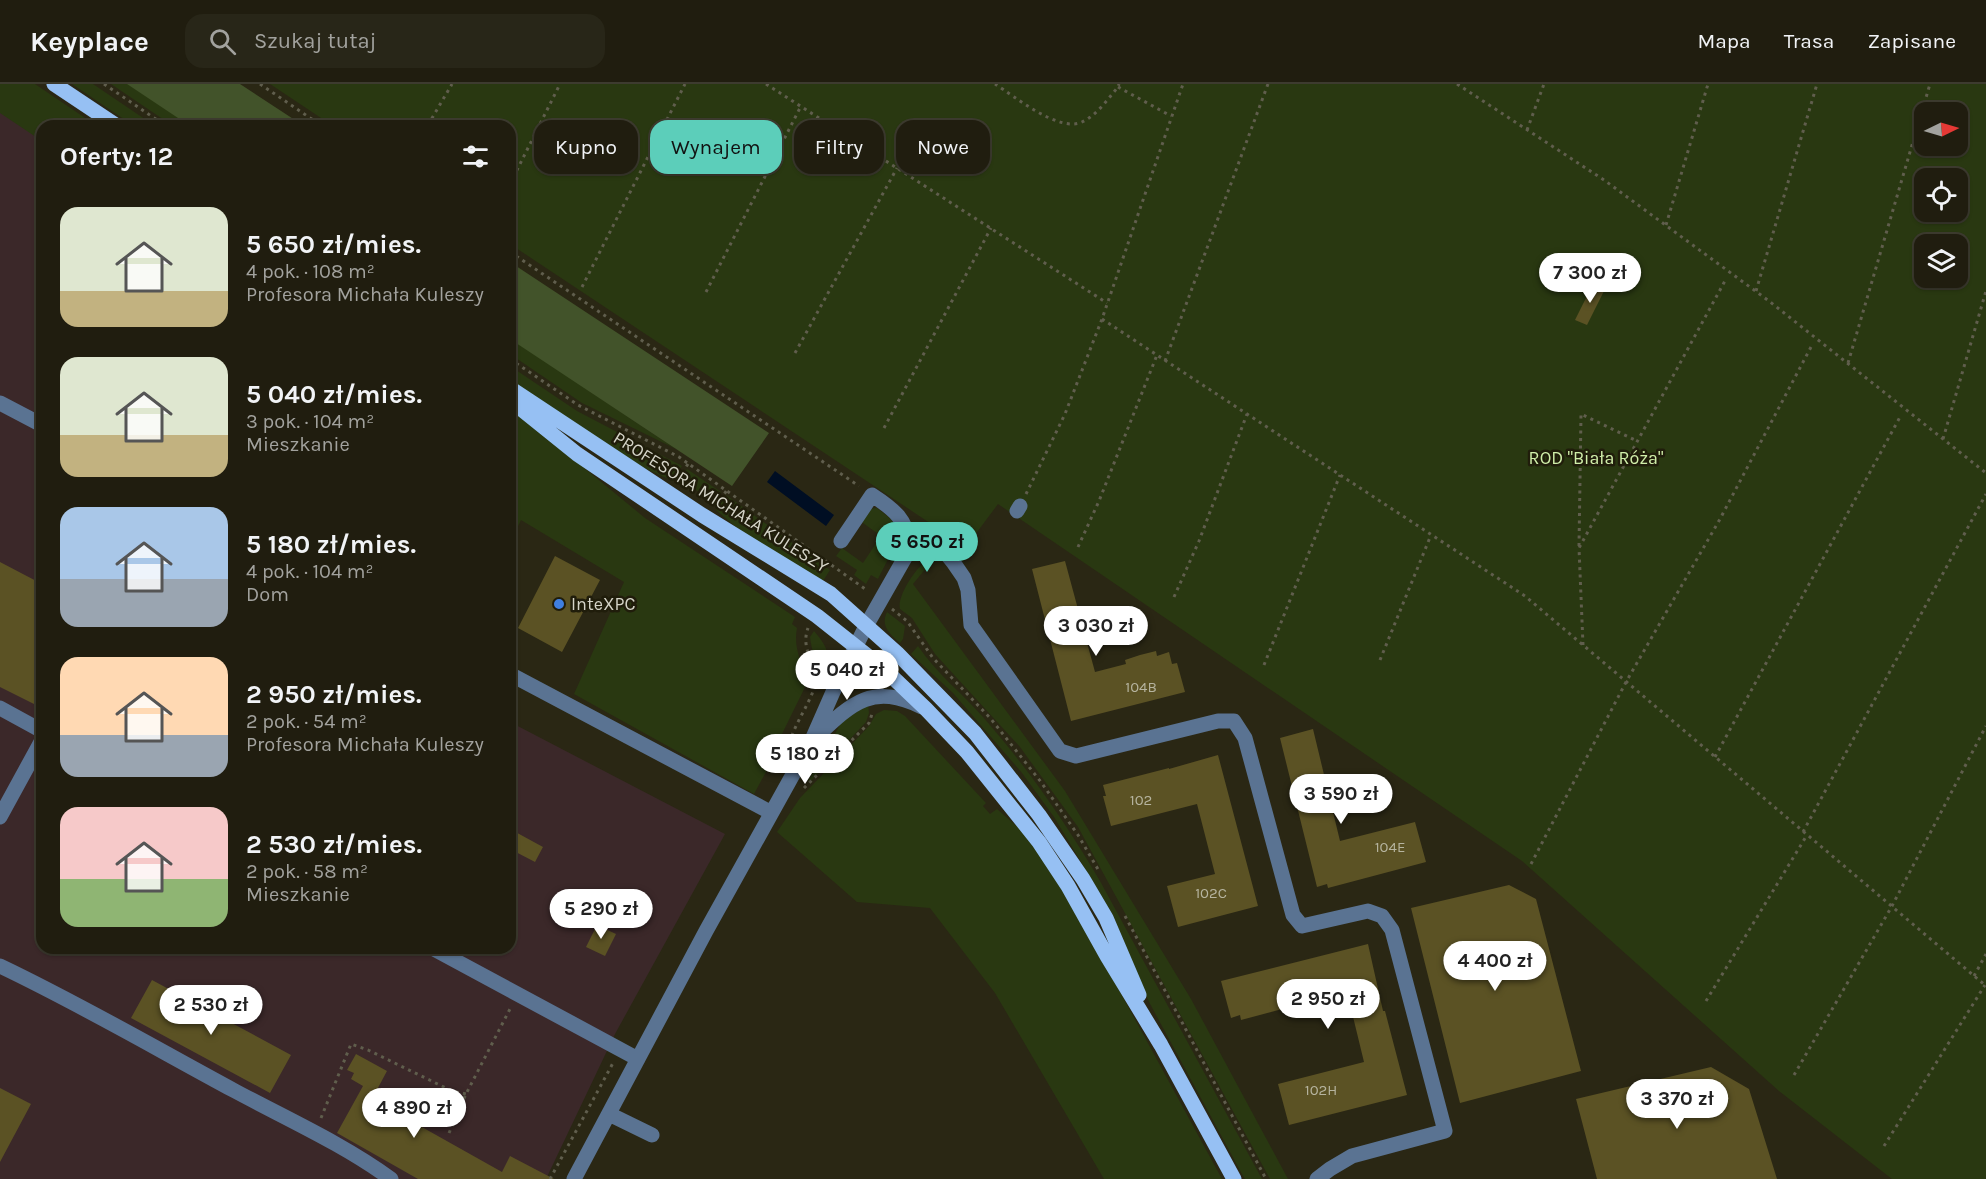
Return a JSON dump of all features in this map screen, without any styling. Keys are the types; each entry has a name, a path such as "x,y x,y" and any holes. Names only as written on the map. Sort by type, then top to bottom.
{"main road":[{"path":"54,84 108,120"},
{"name":"PROFESORA MICHAŁA KULESZY","path":"516,391 702,515 831,594 897,653 975,733 1040,815 1106,918 1161,1045"},
{"name":"PROFESORA MICHAŁA KULESZY","path":"516,405 577,454 799,603 856,646 926,709 967,752 1039,842 1068,886 1161,1045 1234,1179"}],"street":[{"path":"0,403 36,423"},
{"path":"841,541 872,495 898,514 915,547 942,562 953,562 964,578 968,590 971,626 1060,751 1076,756 1218,721 1234,721 1245,738 1293,915 1302,926 1368,911 1382,915 1392,930 1445,1131 1352,1156 1330,1168 1317,1179"},
{"path":"574,1179 770,812 811,742 866,626 915,547"},
{"path":"516,677 770,812"},
{"path":"811,742 840,715 855,704 870,698 897,697 926,709"},
{"path":"0,708 36,728"},
{"path":"0,817 36,751"},
{"path":"443,954 638,1059"},
{"path":"0,966 102,1017 322,1137 391,1179"},
{"path":"609,1114 652,1135"}],"path":[{"path":"104,84 157,120"},
{"path":"260,84 313,120"},
{"path":"431,120 452,84"},
{"path":"516,172 560,84"},
{"path":"582,287 684,84"},
{"path":"766,84 896,167"},
{"path":"995,84 1048,118 1067,124 1080,123 1095,114 1119,86 1171,116"},
{"path":"1019,509 1065,414 1102,318 1183,84"},
{"path":"1165,361 1268,84"},
{"path":"1457,84 1604,180 1756,291 1986,473"},
{"path":"1527,129 1544,84"},
{"path":"1666,225 1708,84"},
{"path":"1756,291 1817,84"},
{"path":"1848,363 1930,84"},
{"path":"706,292 801,106"},
{"path":"795,353 896,170"},
{"path":"906,174 1107,303"},
{"path":"884,428 991,228"},
{"path":"516,256 872,495"},
{"path":"1579,548 1725,279"},
{"path":"1943,439 1986,291"},
{"path":"1102,318 1525,596 1986,986 1884,1146"},
{"path":"1531,864 1626,682 1720,519 1811,347"},
{"path":"1078,547 1099,501 1157,355"},
{"path":"516,363 578,405 688,464 859,585"},
{"path":"1174,597 1199,541 1247,414"},
{"path":"1583,645 1579,548 1581,414 1637,441"},
{"path":"1715,757 1900,417"},
{"path":"678,479 688,464"},
{"path":"1264,665 1340,475"},
{"path":"716,506 727,490"},
{"path":"1803,832 1986,494"},
{"path":"1380,660 1431,535"},
{"path":"894,611 907,621 916,635"},
{"path":"791,734 815,685 816,673 804,643 807,629"},
{"path":"803,789 869,723 873,709"},
{"path":"1794,1075 1892,906 1986,726"},
{"path":"1706,1001 1808,835"},
{"path":"1974,976 1986,954"},
{"path":"449,1133 466,1094 513,1005"},
{"path":"317,1127 351,1044 452,1091 466,1094"},
{"path":"550,1179 615,1059"}],"shaded area":[{"path":"0,112 36,136 36,954 516,954 516,725 725,834 615,1034 546,1179 0,1179"}],"green space":[{"path":"0,84 35,84 88,120 36,120 36,137 0,113"},
{"path":"72,84 93,84 146,120 125,120"},
{"path":"111,84 129,84 183,120 164,120"},
{"path":"127,84 240,84 295,120 181,120"},
{"name":"ROD \"Biała Róża\"","path":"270,84 1986,84 1986,1179 1892,1179 1779,1091 1522,861 998,504 966,547 516,248 516,120 324,120"},
{"path":"516,266 769,433 732,486 516,343"},
{"path":"516,342 676,449 582,403 516,358"},
{"path":"516,370 577,411 682,466 673,481 635,464 516,384"},
{"path":"516,412 645,518 795,617 792,624 797,628 797,649 808,681 782,734 779,748 754,794 574,694 624,582 521,520 516,530"},
{"path":"687,469 721,492 715,503 689,485 690,483 682,477"},
{"path":"726,495 830,570 823,581 744,534 716,510"},
{"path":"877,508 889,518 897,531 891,552 878,579 871,575 866,584 854,575 857,570 836,556 842,548 863,563 881,536 863,523 862,519 869,509"},
{"path":"922,565 927,567 913,584 1065,791 1191,999 1288,1179 1270,1179 1078,827 1020,747 935,654 912,618 900,609 901,598 906,586"},
{"path":"887,612 905,626 900,643 885,626"},
{"path":"814,631 827,650 828,672 820,665 813,653 810,637"},
{"path":"918,646 1000,736 1046,796 1074,838 1100,881 1262,1179 1245,1179 1242,1174 1149,1002 1113,915 1054,817 1022,773 953,693 911,654"},
{"path":"868,704 869,713 866,722 810,782 808,781 841,723"},
{"path":"884,710 897,711 905,716 986,803 983,806 990,814 997,809 1023,832 1052,872 1222,1179 1104,1179 995,993 930,908 857,902 777,832 800,798 869,726 876,714"}],"water":[{"path":"775,471 834,515 826,526 767,482"}],"building":[{"path":"1593,284 1605,289 1587,325 1575,320"},
{"name":"InteXPC","path":"555,556 600,580 562,652 518,628"},
{"path":"1065,561 1095,672 1126,664 1125,660 1140,655 1156,651 1157,656 1169,652 1172,664 1177,663 1185,692 1071,721 1032,569"},
{"path":"0,562 36,581 36,705 0,687"},
{"path":"1313,729 1340,841 1415,822 1426,862 1328,888 1327,884 1317,887 1280,738"},
{"path":"1218,755 1258,906 1178,927 1167,886 1215,874 1197,804 1111,826 1103,796 1106,796 1103,785"},
{"path":"516,832 543,847 535,862 516,852"},
{"path":"1509,885 1536,899 1581,1071 1460,1103 1411,908"},
{"path":"597,925 616,934 605,956 586,947"},
{"path":"1368,944 1383,1011 1385,1011 1407,1095 1289,1125 1278,1084 1364,1062 1347,992 1241,1020 1240,1015 1231,1018 1221,981"},
{"path":"152,980 291,1055 270,1093 131,1018"},
{"path":"356,1054 387,1071 372,1099 502,1172 510,1156 554,1179 418,1179 337,1133 363,1086 351,1079 354,1073 347,1070"},
{"path":"1711,1067 1749,1089 1777,1179 1597,1179 1576,1099"},
{"path":"0,1088 31,1104 0,1162"}],"place":[{"name":"InteXPC","path":"559,604"}]}
